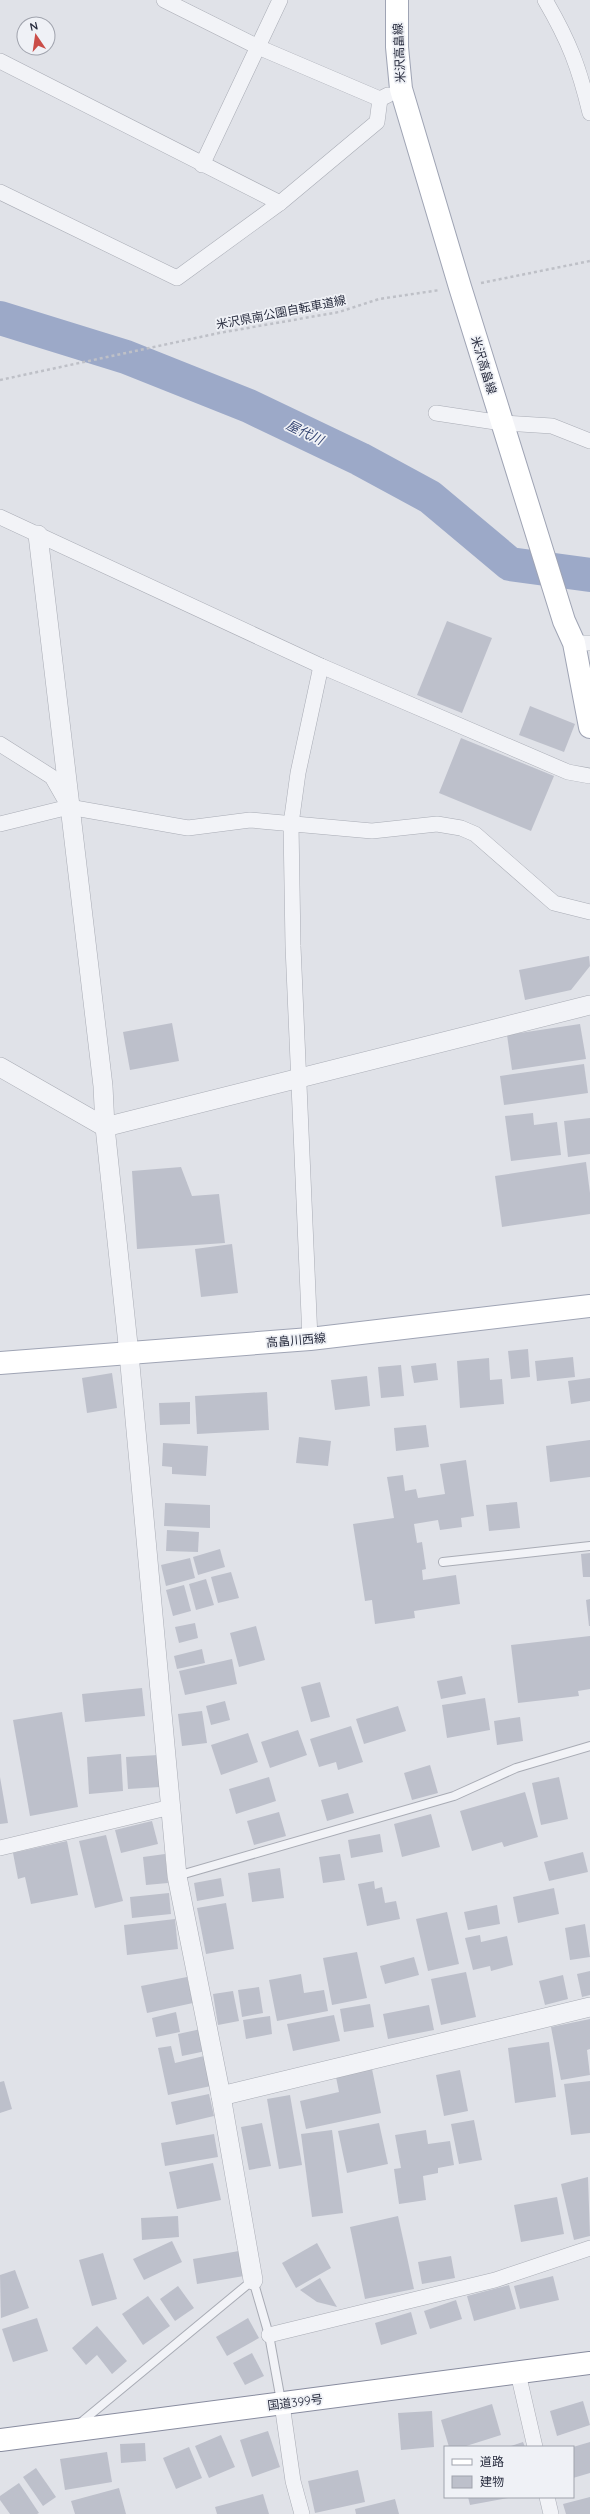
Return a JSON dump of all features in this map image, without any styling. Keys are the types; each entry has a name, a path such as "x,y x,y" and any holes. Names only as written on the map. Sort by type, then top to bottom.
{"main road":[{"name":"米沢高畠線","path":"397,0 397,47 401,89 460,287 564,621 582,643 590,727"},
{"name":"高畠川西線","path":"0,1363 310,1340 590,1306"},
{"name":"国道399号","path":"0,2440 590,2363"}],"street":[{"path":"164,0 258,47 380,99 401,89"},
{"path":"202,165 280,0"},
{"path":"545,0 564,33 578,65 590,113"},
{"path":"0,61 202,165 280,203"},
{"path":"0,192 177,278 280,203 377,122 380,99"},
{"path":"436,413 502,423 552,426 590,441"},
{"path":"0,517 321,666 568,772 590,776"},
{"path":"38,535 69,807 104,1086 104,1127 129,1354 177,1876 221,2096 254,2280"},
{"path":"310,1340 301,1079 293,946 291,824 298,773 321,666"},
{"path":"0,744 52,777 69,807"},
{"path":"0,824 69,807 188,828 250,820 372,831 437,824 461,828 475,834 554,903 590,912"},
{"path":"0,1067 104,1127 301,1079 590,1005"},
{"path":"0,1848 171,1807"},
{"path":"221,2096 590,2007"},
{"path":"269,2335 495,2280 590,2248"},
{"path":"518,2373 535,2446"},
{"path":"282,2404 293,2481 302,2514"},
{"path":"547,2498 551,2514"}],"lane":[{"path":"443,1562 590,1546"},
{"path":"177,1876 454,1796 516,1768 590,1746"},
{"path":"71,2431 254,2280 269,2335 282,2404"}],"path":[{"name":"米沢県南公園自転車道線","path":"0,380 220,333 339,312 378,299 460,287 590,261"}],"building":[{"path":"447,621 492,638 462,713 417,695"},
{"path":"530,706 575,724 564,752 519,735"},
{"path":"461,738 554,776 531,831 439,793"},
{"path":"589,956 590,966 571,990 525,1000 519,970"},
{"path":"172,1023 179,1061 130,1070 123,1032"},
{"path":"580,1024 586,1059 512,1070 507,1035"},
{"path":"584,1064 588,1093 504,1105 500,1076"},
{"path":"533,1113 534,1125 557,1122 561,1155 511,1161 505,1116"},
{"path":"590,1118 590,1154 568,1157 564,1121"},
{"path":"586,1162 590,1193 590,1214 502,1227 495,1176"},
{"path":"181,1167 192,1196 219,1194 225,1243 137,1249 132,1171"},
{"path":"232,1244 238,1293 201,1297 195,1249"},
{"path":"528,1349 530,1377 511,1379 508,1351"},
{"path":"573,1357 575,1377 537,1381 535,1361"},
{"path":"489,1358 490,1380 502,1379 504,1404 460,1408 457,1361"},
{"path":"436,1363 438,1380 414,1383 411,1366"},
{"path":"401,1365 404,1396 381,1398 378,1367"},
{"path":"112,1373 117,1408 87,1413 82,1378"},
{"path":"367,1376 370,1406 335,1410 331,1380"},
{"path":"590,1378 590,1401 571,1404 568,1381"},
{"path":"267,1392 269,1430 197,1434 195,1396"},
{"path":"190,1402 190,1424 160,1425 159,1403"},
{"path":"426,1425 429,1447 396,1451 394,1428"},
{"path":"299,1437 331,1441 328,1466 296,1463"},
{"path":"590,1440 590,1477 550,1482 546,1446"},
{"path":"163,1443 208,1446 206,1476 172,1474 172,1467 162,1466"},
{"path":"466,1460 474,1516 461,1518 462,1527 440,1530 438,1520 414,1524 417,1543 422,1542 426,1569 422,1570 423,1580 456,1575 460,1604 414,1611 415,1618 375,1624 372,1600 365,1601 353,1524 394,1518 387,1477 403,1475 405,1491 416,1489 418,1498 445,1494 440,1464"},
{"path":"517,1502 520,1528 489,1531 486,1505"},
{"path":"165,1503 210,1505 210,1528 164,1526"},
{"path":"167,1530 199,1532 198,1552 166,1551"},
{"path":"220,1549 225,1567 198,1575 193,1557"},
{"path":"590,1553 590,1577 583,1577 581,1554"},
{"path":"190,1558 195,1578 166,1586 161,1565"},
{"path":"231,1572 239,1598 218,1603 211,1577"},
{"path":"206,1579 214,1605 196,1610 189,1584"},
{"path":"184,1585 191,1611 173,1616 166,1590"},
{"path":"590,1599 590,1626 589,1626 586,1600"},
{"path":"195,1623 198,1638 179,1643 175,1627"},
{"path":"256,1626 265,1660 239,1667 230,1633"},
{"path":"590,1636 590,1689 578,1691 579,1696 518,1703 511,1645"},
{"path":"202,1649 205,1663 177,1669 174,1656"},
{"path":"232,1659 237,1684 185,1695 179,1671"},
{"path":"462,1676 466,1694 441,1699 437,1681"},
{"path":"320,1682 330,1717 311,1722 301,1687"},
{"path":"142,1688 145,1716 85,1722 82,1694"},
{"path":"485,1698 490,1730 447,1738 442,1705"},
{"path":"225,1701 230,1720 211,1725 206,1706"},
{"path":"398,1706 406,1731 364,1744 356,1719"},
{"path":"202,1711 207,1743 182,1746 178,1714"},
{"path":"62,1712 78,1807 30,1816 13,1720"},
{"path":"520,1717 523,1741 497,1745 494,1721"},
{"path":"351,1726 363,1762 338,1770 336,1762 319,1767 310,1739"},
{"path":"298,1730 307,1755 270,1768 261,1742"},
{"path":"248,1733 258,1762 221,1775 211,1745"},
{"path":"121,1754 123,1791 89,1794 87,1757"},
{"path":"158,1755 160,1787 128,1789 126,1757"},
{"path":"430,1765 438,1793 412,1800 404,1773"},
{"path":"0,1777 8,1823 0,1824"},
{"path":"269,1777 276,1801 236,1814 229,1789"},
{"path":"559,1777 568,1819 541,1825 532,1783"},
{"path":"525,1792 538,1837 504,1847 502,1842 472,1851 460,1811"},
{"path":"348,1793 354,1813 327,1821 321,1800"},
{"path":"279,1812 286,1836 254,1845 247,1821"},
{"path":"431,1814 440,1847 402,1857 394,1824"},
{"path":"152,1821 158,1844 121,1853 115,1830"},
{"path":"380,1834 383,1852 351,1858 348,1840"},
{"path":"106,1835 123,1901 95,1908 79,1841"},
{"path":"67,1841 78,1895 31,1904 25,1877 18,1879 13,1853"},
{"path":"583,1852 588,1872 549,1881 544,1862"},
{"path":"165,1854 168,1883 146,1885 143,1857"},
{"path":"340,1854 345,1880 323,1883 319,1857"},
{"path":"280,1868 284,1898 252,1902 248,1873"},
{"path":"221,1878 224,1896 197,1901 194,1883"},
{"path":"374,1881 375,1889 382,1887 385,1903 396,1901 400,1919 367,1926 358,1884"},
{"path":"554,1888 559,1914 518,1923 513,1897"},
{"path":"169,1893 171,1914 132,1918 130,1897"},
{"path":"226,1903 234,1949 206,1954 197,1908"},
{"path":"497,1905 500,1924 468,1930 464,1912"},
{"path":"447,1912 459,1964 428,1971 416,1919"},
{"path":"175,1919 178,1949 127,1955 124,1925"},
{"path":"585,1924 590,1957 570,1960 565,1928"},
{"path":"480,1935 481,1942 507,1936 513,1965 491,1971 490,1966 473,1970 465,1938"},
{"path":"357,1952 367,1998 332,2005 323,1958"},
{"path":"414,1957 419,1975 385,1984 380,1966"},
{"path":"590,1971 590,1995 582,1997 577,1974"},
{"path":"466,1972 476,2017 441,2025 431,1979"},
{"path":"301,1974 304,1993 324,1990 328,2011 277,2021 269,1980"},
{"path":"563,1975 568,1999 545,2005 539,1981"},
{"path":"187,1977 193,2003 147,2013 141,1986"},
{"path":"259,1987 263,2013 242,2017 238,1990"},
{"path":"233,1991 239,2021 218,2025 213,1994"},
{"path":"370,2004 374,2027 344,2032 340,2009"},
{"path":"429,2005 434,2030 388,2039 383,2014"},
{"path":"176,2012 180,2032 156,2037 152,2018"},
{"path":"334,2015 340,2041 293,2051 287,2024"},
{"path":"270,2016 272,2034 246,2039 243,2020"},
{"path":"590,2019 590,2049 587,2050 590,2075 561,2080 551,2027"},
{"path":"201,2029 206,2051 182,2056 178,2034"},
{"path":"549,2042 556,2097 515,2103 508,2048"},
{"path":"171,2046 175,2063 204,2056 211,2086 168,2095 158,2048"},
{"path":"372,2069 381,2113 306,2129 300,2101 339,2092 336,2077"},
{"path":"460,2070 468,2111 444,2116 436,2075"},
{"path":"4,2081 12,2109 0,2113 0,2082"},
{"path":"590,2081 590,2133 571,2135 564,2084"},
{"path":"209,2094 214,2116 176,2125 171,2102"},
{"path":"290,2095 302,2165 279,2169 267,2099"},
{"path":"474,2120 482,2160 459,2164 451,2124"},
{"path":"262,2123 271,2166 249,2170 241,2127"},
{"path":"379,2123 388,2164 347,2173 338,2131"},
{"path":"332,2130 343,2213 312,2217 301,2134"},
{"path":"426,2130 428,2144 450,2141 454,2165 438,2168 438,2173 423,2176 426,2200 399,2204 394,2169 401,2168 395,2135"},
{"path":"214,2134 218,2157 165,2166 161,2143"},
{"path":"213,2163 221,2200 177,2209 169,2172"},
{"path":"588,2177 590,2236 574,2240 561,2184"},
{"path":"557,2197 564,2234 521,2242 514,2205"},
{"path":"178,2216 179,2237 142,2240 141,2218"},
{"path":"398,2216 414,2289 365,2299 350,2227"},
{"path":"172,2241 182,2262 144,2280 133,2259"},
{"path":"317,2243 331,2268 296,2288 282,2263"},
{"path":"239,2251 244,2276 197,2284 193,2259"},
{"path":"103,2253 117,2299 92,2306 79,2260"},
{"path":"451,2256 455,2278 422,2284 418,2262"},
{"path":"15,2270 29,2308 1,2318 0,2275"},
{"path":"553,2276 559,2300 520,2309 514,2286"},
{"path":"320,2278 337,2307 317,2302 300,2290"},
{"path":"509,2285 516,2309 474,2321 467,2296"},
{"path":"178,2286 194,2308 175,2321 160,2299"},
{"path":"148,2296 170,2326 143,2345 122,2314"},
{"path":"456,2300 462,2319 430,2329 424,2311"},
{"path":"411,2312 417,2334 381,2345 375,2323"},
{"path":"37,2318 48,2351 13,2362 2,2329"},
{"path":"248,2318 259,2338 227,2356 216,2337"},
{"path":"97,2326 127,2361 112,2374 97,2355 86,2365 72,2348"},
{"path":"252,2353 264,2376 245,2385 233,2363"},
{"path":"583,2401 590,2425 557,2436 550,2411"},
{"path":"492,2404 501,2435 466,2446 449,2446 441,2420"},
{"path":"432,2411 434,2447 401,2450 398,2413"},
{"path":"268,2431 280,2467 252,2477 240,2440"},
{"path":"221,2435 235,2467 209,2478 195,2446"},
{"path":"523,2442 525,2446 511,2446"},
{"path":"590,2442 590,2473 574,2478 574,2447"},
{"path":"145,2443 146,2461 121,2463 120,2444"},
{"path":"189,2447 202,2478 176,2489 163,2458"},
{"path":"107,2452 112,2482 65,2490 60,2459"},
{"path":"36,2468 56,2497 43,2506 23,2477"},
{"path":"358,2470 365,2502 315,2513 308,2481"},
{"path":"19,2483 39,2513 10,2514 0,2500 0,2496"},
{"path":"119,2488 126,2514 75,2514 71,2501"},
{"path":"263,2494 269,2514 217,2514 215,2507"},
{"path":"590,2497 590,2514 566,2514 563,2504"},
{"path":"468,2498 508,2498 470,2505"},
{"path":"395,2499 399,2514 356,2514 355,2509"}],"waterway":[{"name":"屋代川","path":"0,318 126,357 249,406 360,459 430,497 510,564 590,575"}]}
